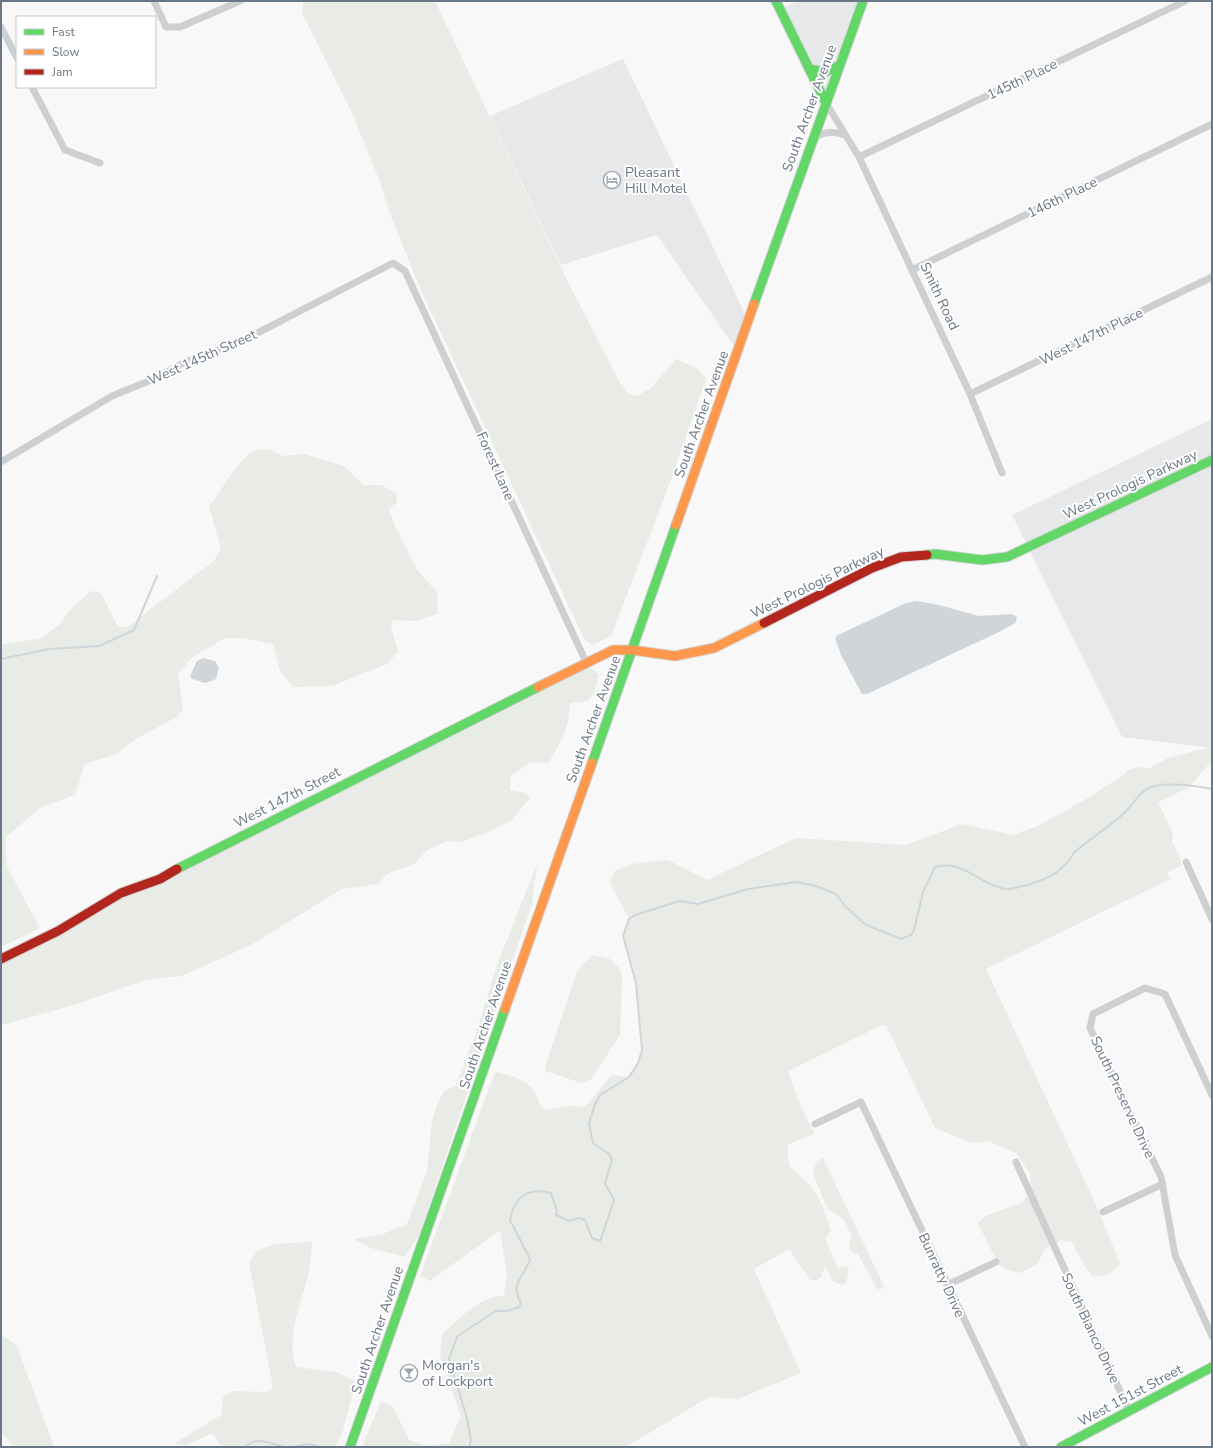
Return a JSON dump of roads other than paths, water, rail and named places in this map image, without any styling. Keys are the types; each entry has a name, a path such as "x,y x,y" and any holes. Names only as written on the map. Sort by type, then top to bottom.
{"street":[{"path":"154,1 166,26 170,27 180,27 240,1"},
{"name":"Smith Road","path":"776,1 826,103 859,157 970,394 1002,473"},
{"name":"South Archer Avenue","path":"350,1447 863,1"},
{"name":"145th Place","path":"859,157 1185,1"},
{"path":"1,27 16,56"},
{"path":"809,69 825,72 840,65"},
{"path":"33,88 65,150 100,163"},
{"name":"146th Place","path":"912,270 1212,124"},
{"path":"813,139 822,132 830,131 845,135"},
{"name":"West 145th Street","path":"1,462 112,396 156,378 185,362 240,342 393,263 405,271"},
{"name":"Forest Lane","path":"405,271 586,662"},
{"name":"West 147th Place","path":"970,394 1212,277"},
{"name":"West Prologis Parkway","path":"586,662 613,650 632,650 675,656 714,648 877,566 901,557 935,554 982,560 1006,557 1212,460"},
{"name":"West 147th Street","path":"1,959 58,931 121,893 160,880 179,868 586,662"},
{"path":"1186,862 1212,919"},
{"name":"South Preserve Drive","path":"1212,1095 1165,994 1146,988 1093,1014 1090,1028 1161,1177 1175,1255 1212,1336"},
{"name":"Bunratty Drive","path":"815,1124 861,1102 1025,1447"},
{"name":"South Bianco Drive","path":"1016,1162 1129,1411"},
{"path":"1103,1212 1163,1184"},
{"path":"947,1285 996,1262"},
{"name":"West 151st Street","path":"1061,1447 1212,1367"}],"waterway":[{"path":"1,659 49,649 99,646 134,630 157,576"},
{"path":"469,1447 471,1441 467,1418 449,1359 457,1337 496,1311 507,1311 519,1307 521,1303 518,1296 517,1284 530,1259 510,1220 515,1205 519,1199 529,1193 536,1191 551,1193 557,1211 556,1215 569,1221 579,1218 585,1220 592,1238 600,1241 614,1200 605,1183 612,1160 609,1154 593,1143 589,1123 595,1104 600,1095 629,1077 638,1063 642,1050 636,983 623,936 629,919 635,915 680,901 698,904 748,889 796,882 816,886 836,894 845,906 866,925 901,939 911,935 914,930 923,892 935,867 945,865 954,866 995,886 1005,889 1028,885 1056,873 1066,864 1074,853 1122,815 1146,789 1155,786 1168,785 1212,789"},
{"path":"246,1447 250,1443 259,1441 284,1447"},
{"path":"293,1447 309,1444 320,1447"}],"place":[{"name":"Pleasant Hill Motel","path":"612,180"},
{"name":"Morgan's of Lockport","path":"409,1373"}]}
